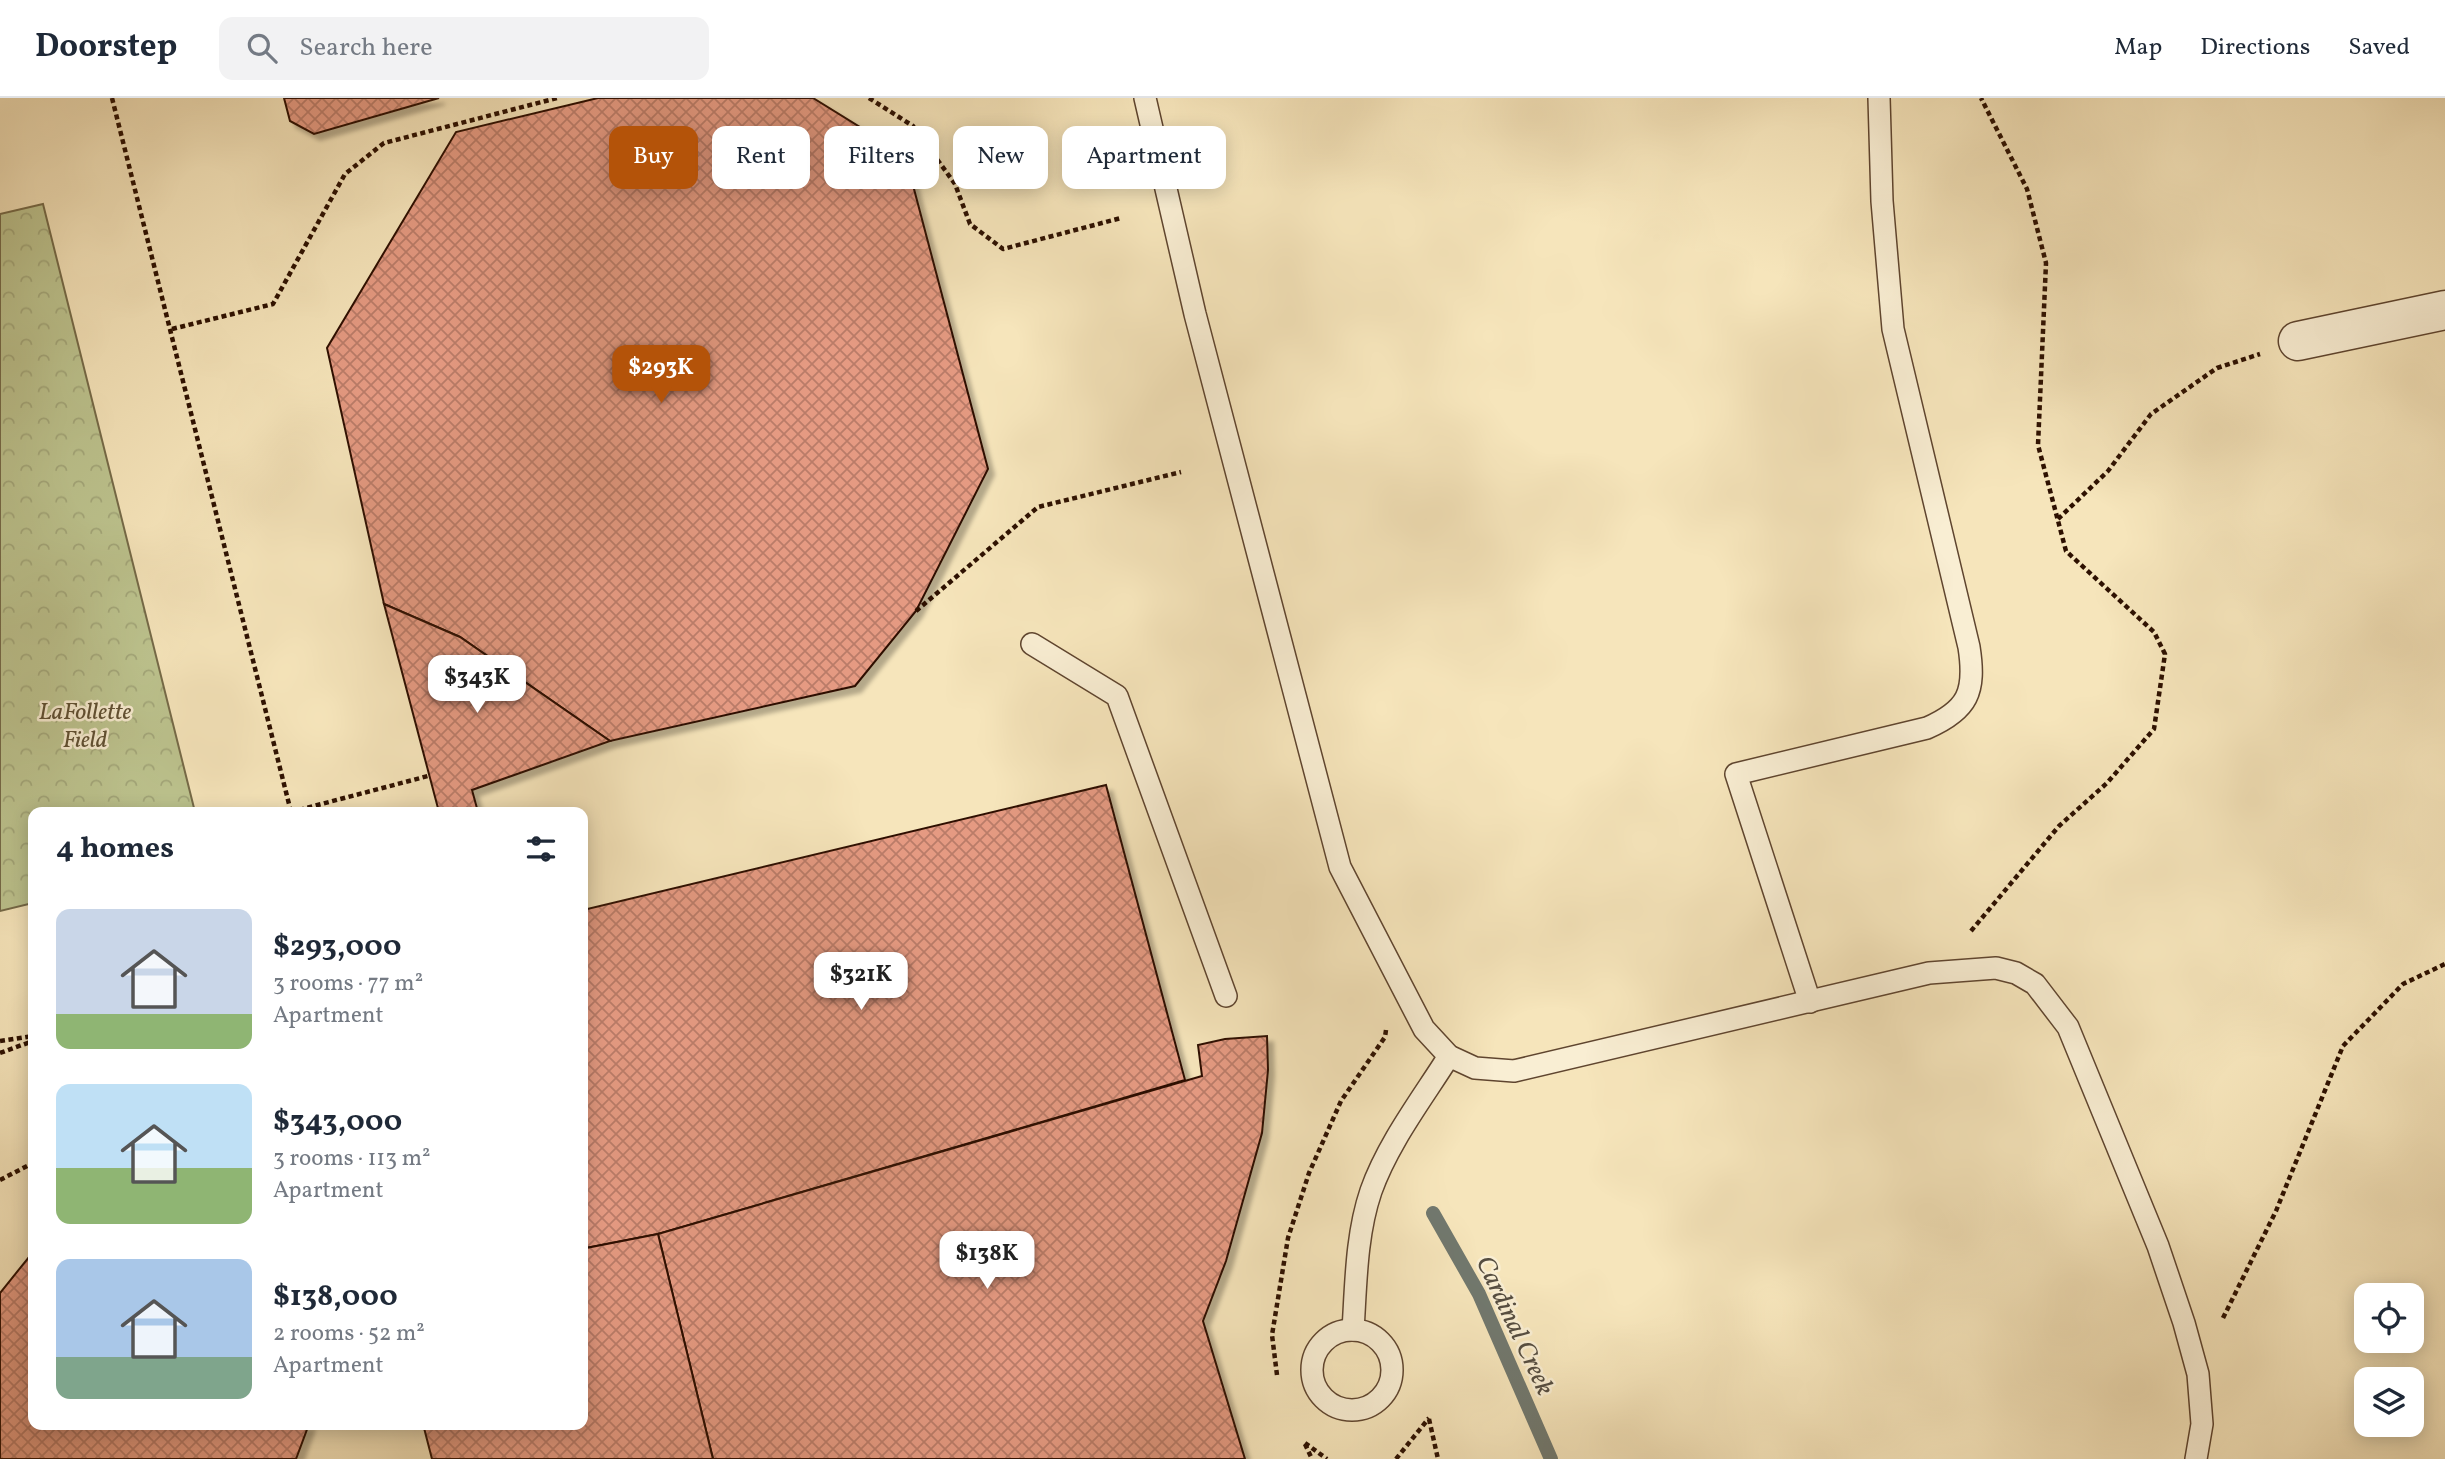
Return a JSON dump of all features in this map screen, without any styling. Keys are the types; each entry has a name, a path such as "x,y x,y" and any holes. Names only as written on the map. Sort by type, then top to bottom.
{"street":[{"path":"2298,341 2445,310"}],"lane":[{"path":"1145,98 1195,314 1340,867 1424,1029 1449,1056 1475,1068 1514,1071 1929,973 1975,968 2016,974 2035,984 2068,1027 2158,1246 2198,1374 2203,1424 2196,1459"},
{"path":"1810,1002 1736,774 1927,728 1950,718 1963,704 1971,689 1969,648 1893,329 1882,201 1880,98"},
{"path":"1031,644 1117,696 1226,996"},
{"path":"1353,1330 1357,1260 1371,1192 1399,1133 1449,1056"}],"path":[{"path":"113,98 290,807"},
{"path":"172,329 273,304 345,174 384,143 557,98"},
{"path":"869,98 913,127 955,184 970,224 1003,249 1121,218"},
{"path":"1971,931 2059,826 2107,783 2154,729 2165,654 2154,632 2066,551 2038,446 2046,263 2027,189 1981,98"},
{"path":"2059,519 2108,471 2151,414 2217,368 2298,341"},
{"path":"916,611 1038,507 1181,472"},
{"path":"310,807 428,776"},
{"path":"2223,1318 2276,1211 2343,1046 2403,984 2445,964"},
{"path":"1277,1375 1272,1335 1288,1238 1309,1173 1341,1101 1385,1037 1386,1030"},
{"path":"0,1041 28,1037"},
{"path":"0,1053 28,1043"},
{"path":"0,1180 28,1166"},
{"path":"1396,1459 1429,1418 1437,1459"},
{"path":"1312,1459 1305,1443 1327,1459"}],"green space":[{"name":"LaFollette Field","path":"43,204 194,807 28,807 28,904 0,911 0,214"}],"building":[{"path":"284,98 439,98 314,134 290,121"},
{"path":"598,98 813,98 858,126 824,126 824,189 914,189 988,469 916,611 855,686 610,741 460,637 384,604 327,348 456,132"},
{"path":"384,604 460,637 610,741 472,790 477,807 438,807"},
{"path":"1106,785 1185,1080 658,1234 588,1248 588,909"},
{"path":"1267,1036 1268,1070 1262,1133 1226,1261 1203,1321 1245,1459 713,1459 658,1234 1202,1076 1198,1045 1225,1039"},
{"path":"658,1234 713,1459 432,1459 425,1430 588,1430 588,1248"},
{"path":"28,1258 28,1430 307,1430 296,1459 0,1459 0,1293"}],"waterway":[{"name":"Cardinal Creek","path":"1433,1213 1479,1294 1551,1459"}]}
